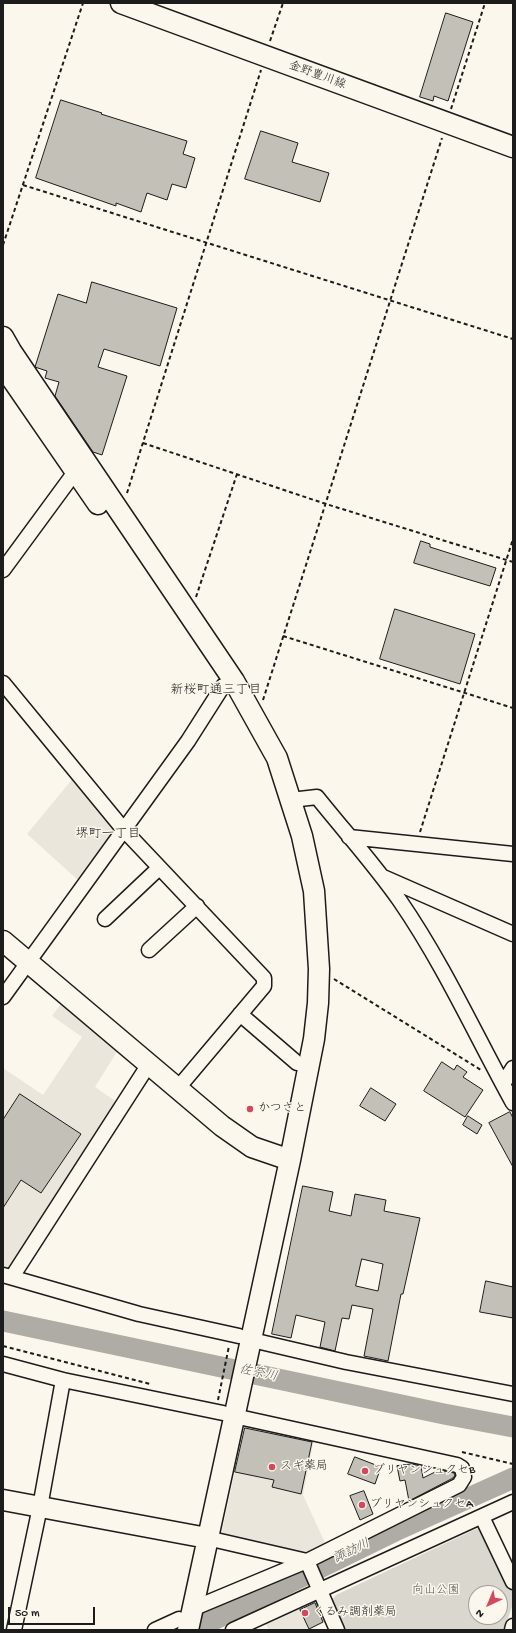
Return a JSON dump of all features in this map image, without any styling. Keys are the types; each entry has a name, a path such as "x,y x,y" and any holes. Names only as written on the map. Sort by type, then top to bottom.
{"street":[{"name":"金野豊川線","path":"121,3 513,148"},
{"path":"3,337 10,351 234,681 277,758 302,836 314,891 319,970 318,1003 314,1039 284,1159"},
{"path":"3,366 223,686 256,741 275,784 296,862 302,896 306,952 306,1011 297,1063 284,1159 267,1262 242,1342 225,1406 202,1537 185,1621"},
{"path":"3,570 75,472"},
{"path":"3,683 124,830 264,978 264,986 178,1088"},
{"path":"3,998 188,741 223,686"},
{"path":"291,800 317,797 383,877 401,903 439,965 508,1085 513,1103"},
{"path":"349,837 513,854"},
{"path":"105,919 159,868"},
{"path":"383,877 513,934"},
{"path":"149,950 197,906"},
{"path":"3,941 222,1126 252,1147 284,1159"},
{"path":"240,1014 297,1063"},
{"path":"149,1064 7,1276 242,1342 513,1394"},
{"path":"508,1085 513,1068"},
{"path":"3,1364 63,1380 225,1406 462,1468 464,1477 459,1485 185,1621 156,1630"},
{"path":"14,1630 40,1507 63,1380"},
{"path":"3,1500 202,1537 307,1560"},
{"path":"233,1630 318,1586 482,1517 513,1502"},
{"path":"482,1517 513,1582"},
{"path":"307,1560 337,1630"},
{"path":"512,1630 513,1626"},
{"path":"3,1628 10,1630"}],"path":[{"path":"3,245 83,3"},
{"path":"120,513 283,3"},
{"path":"257,720 485,3"},
{"path":"23,185 513,339"},
{"path":"143,443 326,504 513,562"},
{"path":"190,615 237,474"},
{"path":"417,843 513,539"},
{"path":"283,636 513,708"},
{"path":"319,970 483,1072"},
{"path":"225,1406 242,1342"},
{"path":"3,1346 151,1384"}],"shaded area":[{"path":"74,777 113,824 114,831 79,881 27,834"},
{"path":"63,1001 118,1050 95,1087 118,1103 10,1270 3,1268 3,1068 43,1095 82,1037 52,1016"},
{"name":"スギ薬局","path":"245,1424 314,1439 303,1495 326,1545 306,1555 221,1536"},
{"name":"くるみ調剤薬局","path":"313,1602 319,1604 327,1622 308,1630 269,1630 265,1623"}],"green space":[{"name":"向山公園","path":"478,1528 483,1529 513,1594 513,1604 508,1618 508,1585 468,1585 468,1625 506,1625 504,1630 345,1630 332,1600 336,1595"}],"building":[{"path":"446,13 473,22 448,101 434,96 433,101 420,97"},
{"path":"61,100 187,141 183,154 195,158 186,188 172,184 167,200 147,193 141,212 116,203 116,206 36,178"},
{"path":"261,131 298,143 292,162 329,173 320,202 245,179"},
{"path":"92,282 177,308 160,366 104,349 98,367 127,376 102,455 93,452 55,396 59,382 45,378 47,371 35,367 58,294 86,303"},
{"path":"421,541 430,544 430,547 496,568 490,586 414,563"},
{"path":"395,609 475,634 460,684 380,659"},
{"path":"442,1062 454,1070 457,1065 467,1072 463,1077 483,1090 465,1117 424,1091"},
{"path":"371,1088 396,1104 385,1121 360,1106"},
{"path":"20,1094 81,1134 41,1193 21,1180 3,1208 3,1120"},
{"path":"510,1112 513,1118 513,1167 489,1123"},
{"path":"468,1116 482,1125 477,1134 463,1125"},
{"path":"303,1186 333,1192 329,1211 351,1216 355,1194 386,1200 384,1211 420,1218 403,1294 401,1294 388,1361 364,1356 373,1309 352,1305 349,1319 342,1318 335,1351 320,1347 325,1322 296,1315 291,1338 272,1334","holes":["362,1259 383,1264 378,1291 356,1286"]},
{"path":"486,1281 513,1287 513,1318 480,1312"},
{"path":"245,1428 312,1442 301,1494 272,1487 274,1480 235,1472"},
{"name":"ブリヤンシュクセB","path":"355,1457 381,1467 375,1484 348,1474"},
{"path":"412,1464 421,1466 423,1478 439,1470 454,1473 455,1475 453,1478 409,1501 405,1480 400,1481 397,1466"},
{"name":"ブリヤンシュクセA","path":"364,1491 373,1514 360,1520 350,1496"},
{"path":"315,1603 323,1622 309,1629 300,1610"}],"waterway":[{"name":"佐奈川","path":"3,1321 444,1414 513,1427"},
{"name":"諏訪川","path":"193,1630 395,1531 513,1478"}],"place":[{"name":"かつさと","path":"250,1109"},
{"name":"スギ薬局","path":"272,1467"},
{"name":"ブリヤンシュクセB","path":"365,1471"},
{"name":"ブリヤンシュクセA","path":"362,1505"},
{"name":"くるみ調剤薬局","path":"305,1613"}],"district":[{"name":"新桜町通三丁目","path":"216,691"},
{"name":"堺町一丁目","path":"108,835"}]}
